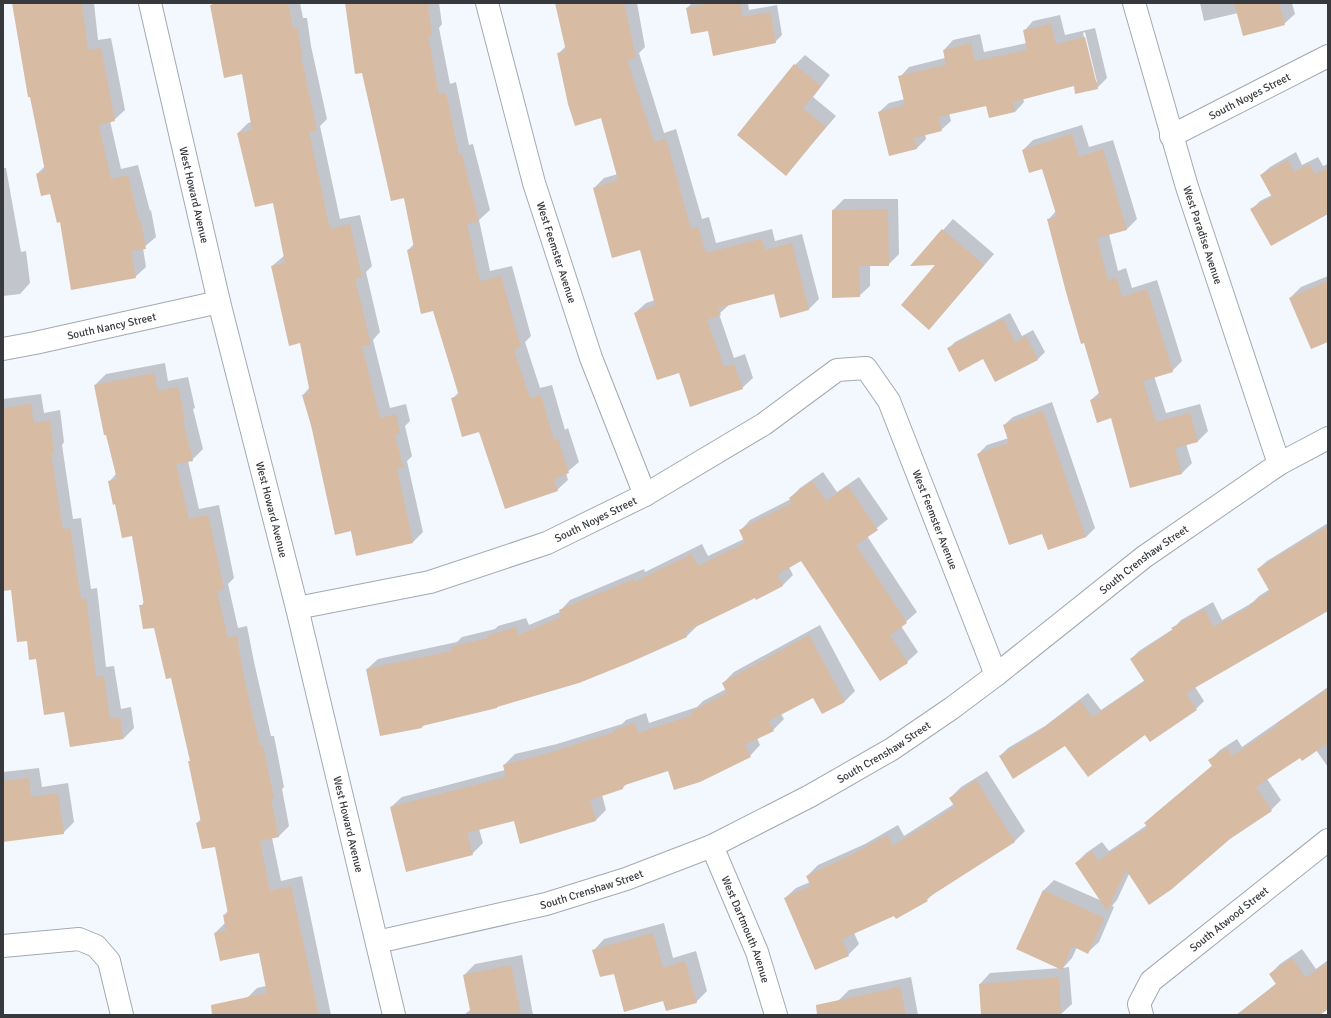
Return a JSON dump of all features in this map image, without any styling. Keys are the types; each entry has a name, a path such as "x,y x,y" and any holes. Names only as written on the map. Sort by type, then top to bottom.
{"street":[{"name":"West Howard Avenue","path":"150,3 219,302 297,608 394,1015"},
{"name":"West Feemster Avenue","path":"487,3 534,183 591,358 646,495"},
{"name":"West Paradise Avenue","path":"1134,3 1171,136 1279,464"},
{"name":"South Noyes Street","path":"1171,136 1328,56"},
{"name":"South Nancy Street","path":"3,349 219,302"},
{"name":"West Feemster Avenue","path":"866,368 889,401 996,675"},
{"name":"South Noyes Street","path":"297,608 430,582 548,543 646,495 764,424 837,370 866,368"},
{"name":"South Crenshaw Street","path":"377,942 546,904 626,879 712,846 810,796 892,749 952,708 996,675 1144,557 1279,464 1328,438"},
{"name":"South Atwood Street","path":"1140,1010 1151,981 1328,840"},
{"name":"West Dartmouth Avenue","path":"712,846 757,952 776,1015"},
{"path":"3,946 79,939 96,946 109,961 122,1015"}],"building":[{"path":"12,3 82,3 88,50 101,48 115,121 99,125 111,179 128,175 139,221 141,221 146,249 131,251 136,278 71,290 60,222 57,223 50,194 41,196 36,174 45,171 30,97 28,97"},
{"path":"222,3 288,3 293,28 297,27 301,56 317,130 309,132 330,229 350,224 362,277 355,279 371,344 362,346 380,418 396,414 400,432 395,435 403,467 397,469 413,543 356,556 351,531 335,535 311,425 302,395 310,393 300,343 289,346 271,266 285,263 273,203 255,207 237,133 252,130 242,74 224,78 210,5"},
{"path":"345,3 428,3 432,36 428,36 439,94 446,93 459,155 462,154 479,221 467,224 480,281 501,276 521,347 514,350 530,398 541,395 554,440 558,438 569,473 554,479 558,491 505,509 479,432 462,437 451,398 459,396 433,311 421,314 407,250 414,248 404,198 391,201 362,73 355,74"},
{"path":"555,3 624,3 636,58 627,60 654,142 666,139 691,229 698,227 706,253 762,239 765,250 792,243 809,310 780,318 774,294 718,308 721,315 707,320 724,367 734,364 743,389 690,407 679,373 657,380 634,313 655,305 640,250 612,258 593,188 618,180 601,118 575,126 568,104 557,53 566,51"},
{"path":"709,3 740,3 743,17 770,12 776,43 713,56 708,31 691,34 686,8"},
{"path":"1234,3 1279,3 1285,25 1243,36"},
{"path":"1051,24 1056,44 1085,37 1098,89 1075,94 1074,86 1013,102 1015,112 989,118 986,106 938,117 942,131 914,138 917,149 889,156 878,112 905,105 898,76 946,65 943,50 971,43 975,61 1027,50 1023,30"},
{"path":"794,64 821,86 803,108 826,127 786,176 737,135"},
{"path":"1072,134 1079,157 1103,149 1127,230 1097,238 1108,280 1117,278 1122,297 1147,289 1173,372 1143,381 1156,422 1190,413 1198,442 1175,448 1182,474 1130,488 1111,418 1097,423 1090,400 1100,397 1084,343 1081,344 1047,219 1057,217 1042,169 1029,173 1022,150"},
{"path":"1288,160 1294,172 1309,164 1315,174 1328,168 1328,214 1271,246 1250,209 1272,197 1260,175"},
{"path":"888,209 889,266 859,266 860,297 832,298 832,210"},
{"path":"942,229 984,265 929,330 901,305 935,265 910,266"},
{"path":"1328,281 1328,342 1311,349 1289,298"},
{"path":"1003,319 1015,342 1026,336 1038,360 995,382 983,359 959,372 947,348"},
{"path":"154,373 158,391 178,387 185,419 183,420 193,461 176,464 189,519 208,515 224,589 217,591 228,638 237,636 243,673 260,746 263,746 274,798 271,799 279,837 260,841 270,891 291,886 319,1015 212,1015 211,1005 267,993 259,953 220,961 214,933 226,930 223,915 228,914 215,847 202,849 196,823 201,822 188,761 190,761 171,678 166,679 154,628 143,629 139,605 144,605 132,536 122,538 115,504 113,505 108,481 117,479 106,435 104,435 94,385"},
{"path":"31,404 34,423 50,420 54,454 51,454 63,529 70,528 81,599 86,598 96,677 104,676 110,719 120,717 123,739 70,747 64,712 44,715 36,659 29,660 27,641 17,642 11,590 3,591 3,408"},
{"path":"1043,411 1086,537 1048,550 1042,534 1009,545 977,454 1009,443 1003,425"},
{"path":"812,481 826,501 848,486 878,530 856,545 907,623 890,635 908,663 880,681 801,561 777,575 783,586 756,600 755,598 685,632 687,637 631,662 579,683 497,708 422,726 422,728 380,736 366,669 452,651 451,647 488,638 487,636 516,627 518,635 561,617 559,610 634,579 635,582 692,554 698,566 745,543 739,530 792,503 789,498"},
{"path":"1328,526 1328,611 1186,693 1197,710 1150,742 1145,735 1088,777 1065,746 1013,779 999,756 1035,734 1080,701 1092,717 1145,682 1130,659 1173,630 1171,628 1204,609 1214,627 1251,606 1250,604 1270,592 1257,569"},
{"path":"809,635 845,702 822,714 813,698 769,721 774,731 745,745 751,757 700,782 674,790 668,771 622,786 623,789 590,800 596,821 520,844 514,821 467,833 473,855 406,872 390,807 506,777 503,765 546,754 615,732 614,730 635,723 638,733 693,715 691,712 727,693 722,683"},
{"path":"1328,689 1328,743 1302,761 1300,758 1256,787 1272,811 1230,839 1172,889 1149,905 1126,870 1107,911 1075,863 1092,851 1098,861 1148,827 1144,823 1212,766 1208,760 1227,748 1232,756 1279,725 1277,723"},
{"path":"29,778 31,797 58,793 64,834 3,842 3,781"},
{"path":"976,780 1015,842 926,899 928,901 896,919 894,916 842,939 849,956 815,970 784,898 811,886 806,876 853,854 887,835 893,846 955,807 949,798"},
{"path":"1043,890 1104,918 1088,954 1072,946 1062,970 1016,949"},
{"path":"653,933 663,968 685,961 697,1003 666,1011 663,1001 624,1012 614,974 600,977 592,950"},
{"path":"1292,958 1306,978 1328,962 1328,1009 1320,1015 1237,1015 1276,984 1269,974"},
{"path":"511,965 521,1015 471,1015 463,975"},
{"path":"1059,977 1061,1015 981,1015 979,984"},
{"path":"900,987 906,1015 817,1015 816,1005"}]}
